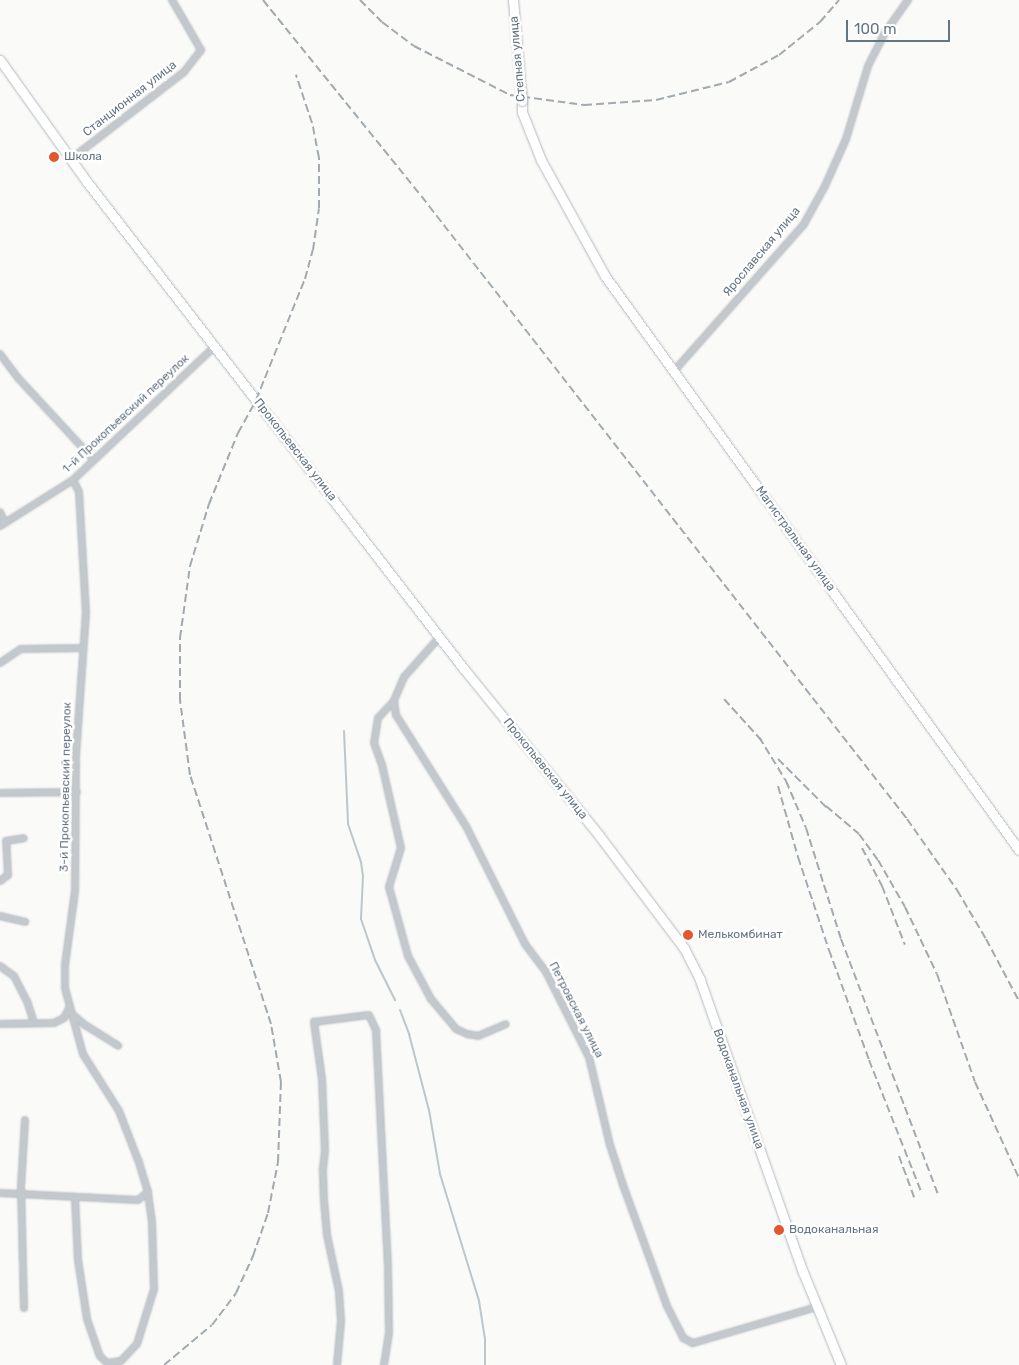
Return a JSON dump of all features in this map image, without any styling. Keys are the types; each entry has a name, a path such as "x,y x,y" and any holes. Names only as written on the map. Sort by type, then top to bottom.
{"main road":[{"name":"Степная улица","path":"513,0 522,112 541,160 577,225"},
{"name":"Прокопьевская улица","path":"0,60 71,159 214,347 464,669 598,834"},
{"name":"Магистральная улица","path":"577,225 606,276 1019,850"},
{"name":"Водоканальная улица","path":"598,834 684,948 700,980 817,1307 840,1365"}],"street":[{"name":"Станционная улица","path":"71,159 184,72 201,50 172,0"},
{"name":"Ярославская улица","path":"675,370 804,224 826,186 846,139 868,66 884,34 908,0"},
{"name":"1-й Прокопьевский переулок","path":"2,524 73,480 93,459 214,347"},
{"path":"0,354 19,379 93,459"},
{"name":"3-й Прокопьевский переулок","path":"73,480 79,492 86,612 77,720 75,891 65,964 65,988 83,1054 119,1111 148,1192 152,1222 154,1290 137,1344 120,1361 107,1363 100,1356 87,1319 78,1260 75,1197"},
{"path":"0,512 2,524"},
{"path":"436,641 404,677 394,701 378,718 374,743 382,765 401,848 389,887 408,956 431,998 456,1029 478,1036 506,1024"},
{"path":"0,663 22,649 83,648"},
{"name":"Петровская улица","path":"394,701 396,716 466,826 525,944 546,972 589,1057 610,1145 623,1185 667,1306 683,1338 693,1343 817,1307"},
{"path":"0,793 77,792"},
{"path":"0,881 8,875 6,841 24,838"},
{"path":"0,916 25,922"},
{"path":"0,966 14,976 27,1001 34,1023"},
{"path":"0,1024 54,1023 64,1018 70,1006"},
{"path":"72,1014 85,1025 118,1046"},
{"path":"337,1365 341,1321 340,1291 327,1235 323,1169 325,1151 322,1080 314,1022 370,1014 376,1030 388,1269 389,1333 384,1365"},
{"path":"24,1308 22,1196 25,1120"},
{"path":"0,1193 22,1196 138,1200 148,1192"}],"waterway":[{"path":"344,731 348,824 361,862 363,876 361,919 375,960 395,1000"},
{"path":"400,1010 409,1034 429,1110 440,1174 479,1301 485,1339 485,1365"}],"railway":[{"path":"263,0 429,206 907,819 957,890 1019,1001"},
{"path":"360,0 382,22 414,46 510,95 584,105 656,100 729,82 779,55 820,22 839,0"},
{"path":"164,1365 212,1325 236,1293 253,1256 268,1213 278,1162 281,1082 271,1024 190,775 180,700 180,638 190,566 209,504 238,433 256,400 305,279 313,250 319,208 319,158 312,123 296,75"},
{"path":"724,699 763,742"},
{"path":"759,737 786,781 806,828 841,939 938,1195"},
{"path":"778,759 829,810"},
{"path":"778,786 798,857 829,950 869,1060 922,1194"},
{"path":"826,806 859,834 878,860 905,907 937,974 975,1082 1019,1178"},
{"path":"862,848 882,886 905,945"},
{"path":"899,1156 914,1197"}],"place":[{"name":"Школа","path":"54,157"},
{"name":"Мелькомбинат","path":"688,935"},
{"name":"Водоканальная","path":"779,1230"}]}
